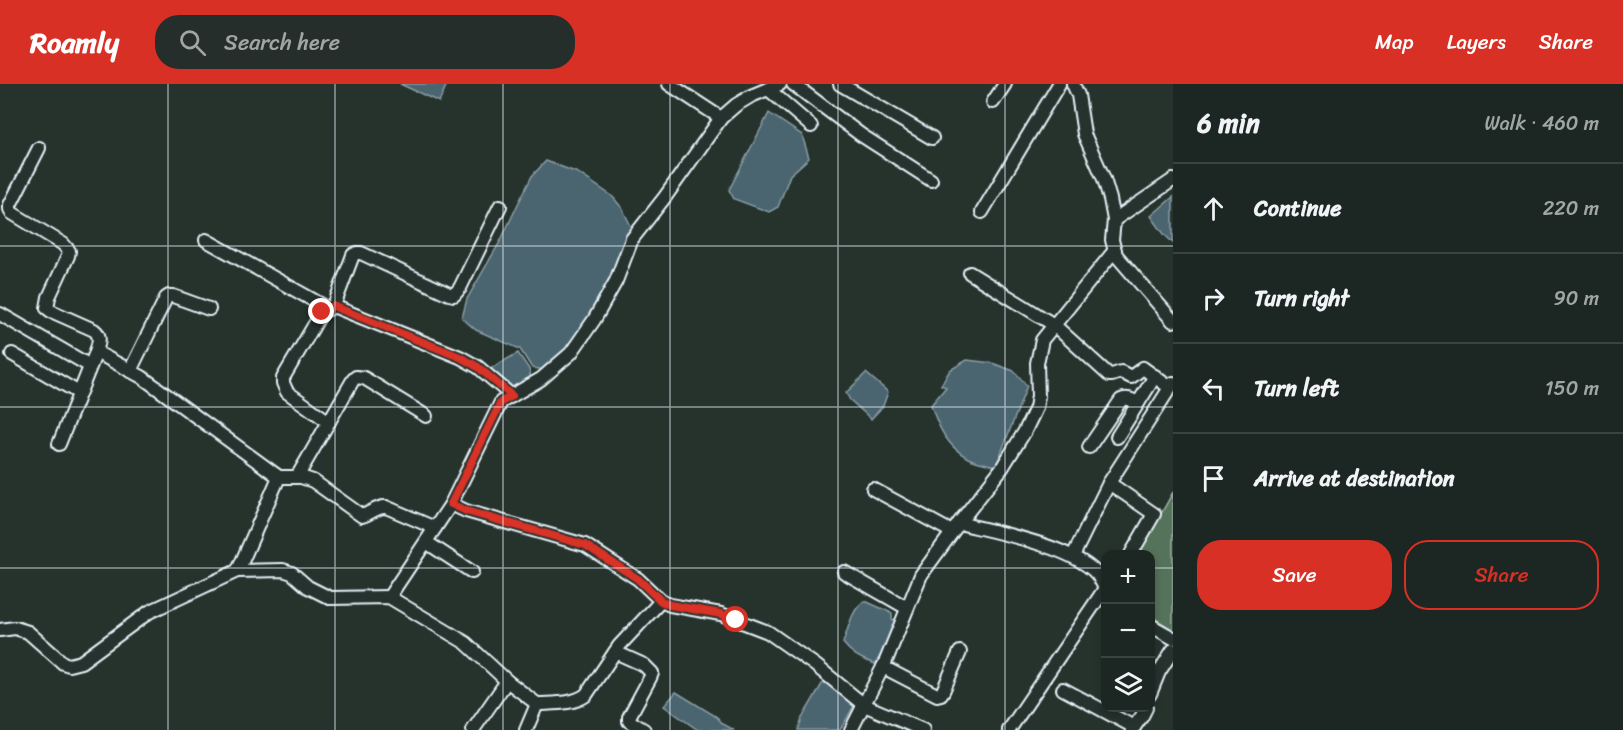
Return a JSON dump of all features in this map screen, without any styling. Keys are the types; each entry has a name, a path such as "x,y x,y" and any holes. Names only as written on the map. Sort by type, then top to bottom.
{"street":[{"path":"669,84 721,118"},
{"path":"793,84 856,132 931,180"},
{"path":"840,84 932,138"},
{"path":"993,102 1005,84"},
{"path":"982,212 1059,84"},
{"path":"1073,84 1078,95 1084,134 1104,179 1114,220 1112,240 1116,255 1173,321"},
{"path":"389,597 451,504 501,402 541,379 571,353 594,320 616,281 632,239 721,118 736,105 774,87 811,126"},
{"path":"39,148 10,209 12,213 69,251 49,297 48,308 98,333 99,337 96,352 59,444"},
{"path":"1114,220 1173,180"},
{"path":"329,422 287,392 283,383 322,312 331,307 353,255 361,253 454,295 460,288 500,206"},
{"path":"206,240 331,307 460,357 478,367 512,396"},
{"path":"851,730 883,667 921,575 1002,468 1025,431 1036,408 1037,363 1042,340 1114,250"},
{"path":"970,273 1054,325 1109,375 1121,372 1131,377 1143,368 1171,385 1109,483 1073,556"},
{"path":"130,371 166,298 174,296 209,309"},
{"path":"0,314 90,366"},
{"path":"96,352 148,381 279,477 308,478 362,516 382,506 435,528"},
{"path":"12,354 79,393"},
{"path":"297,477 353,380 360,376 426,416"},
{"path":"1116,437 1155,376"},
{"path":"1089,447 1121,400 1125,398 1138,403"},
{"path":"237,571 279,477"},
{"path":"1109,483 1154,514 1134,550"},
{"path":"873,489 956,527 1041,545 1073,556 1096,573 1101,581"},
{"path":"451,504 466,511 585,545 638,579 661,601 670,605 721,614 768,632 815,665 864,705 922,730"},
{"path":"426,542 472,572"},
{"path":"0,630 15,628 28,632 57,659 69,665 75,664 154,609 237,571 283,570 292,573 308,586 330,598 389,597 466,643 507,681 537,704 579,700 592,688 623,641 661,601"},
{"path":"844,572 908,609"},
{"path":"1009,730 1101,594"},
{"path":"1155,628 1173,638"},
{"path":"1155,682 1173,650"},
{"path":"615,652 645,665 652,673 629,717 632,724 644,730"},
{"path":"883,667 937,695 943,691 960,652"},
{"path":"473,730 507,681"},
{"path":"1063,689 1133,729 1144,712"},
{"path":"526,730 537,704"}],"green space":[{"path":"1173,492 1173,630 1155,619 1155,550 1141,550"}],"water":[{"path":"400,84 447,84 439,102"},
{"path":"769,113 802,135 809,158 790,175 778,207 769,212 734,199 729,190"},
{"path":"546,161 578,173 612,196 622,208 632,228 622,265 571,353 541,371 532,368 520,349 476,330 462,318 467,299 501,240 532,176"},
{"path":"1173,197 1173,243 1151,216"},
{"path":"518,353 529,369 531,379 502,396 488,382 486,371"},
{"path":"967,360 992,363 1014,371 1027,386 996,466 971,459 954,448 940,428 931,405 946,387 941,385 950,370"},
{"path":"866,373 888,392 883,406 871,419 850,400 846,393"},
{"path":"865,601 892,613 892,619 897,621 875,664 857,656 843,643 854,613"},
{"path":"832,679 855,704 840,730 798,730 802,718 822,684"},
{"path":"676,692 734,730 698,730 664,706"}],"route":[{"path":"322,312 333,306 460,357 478,367 512,396 501,402 451,504 466,511 585,545 638,579 661,601 670,605 721,614 736,620"}]}
